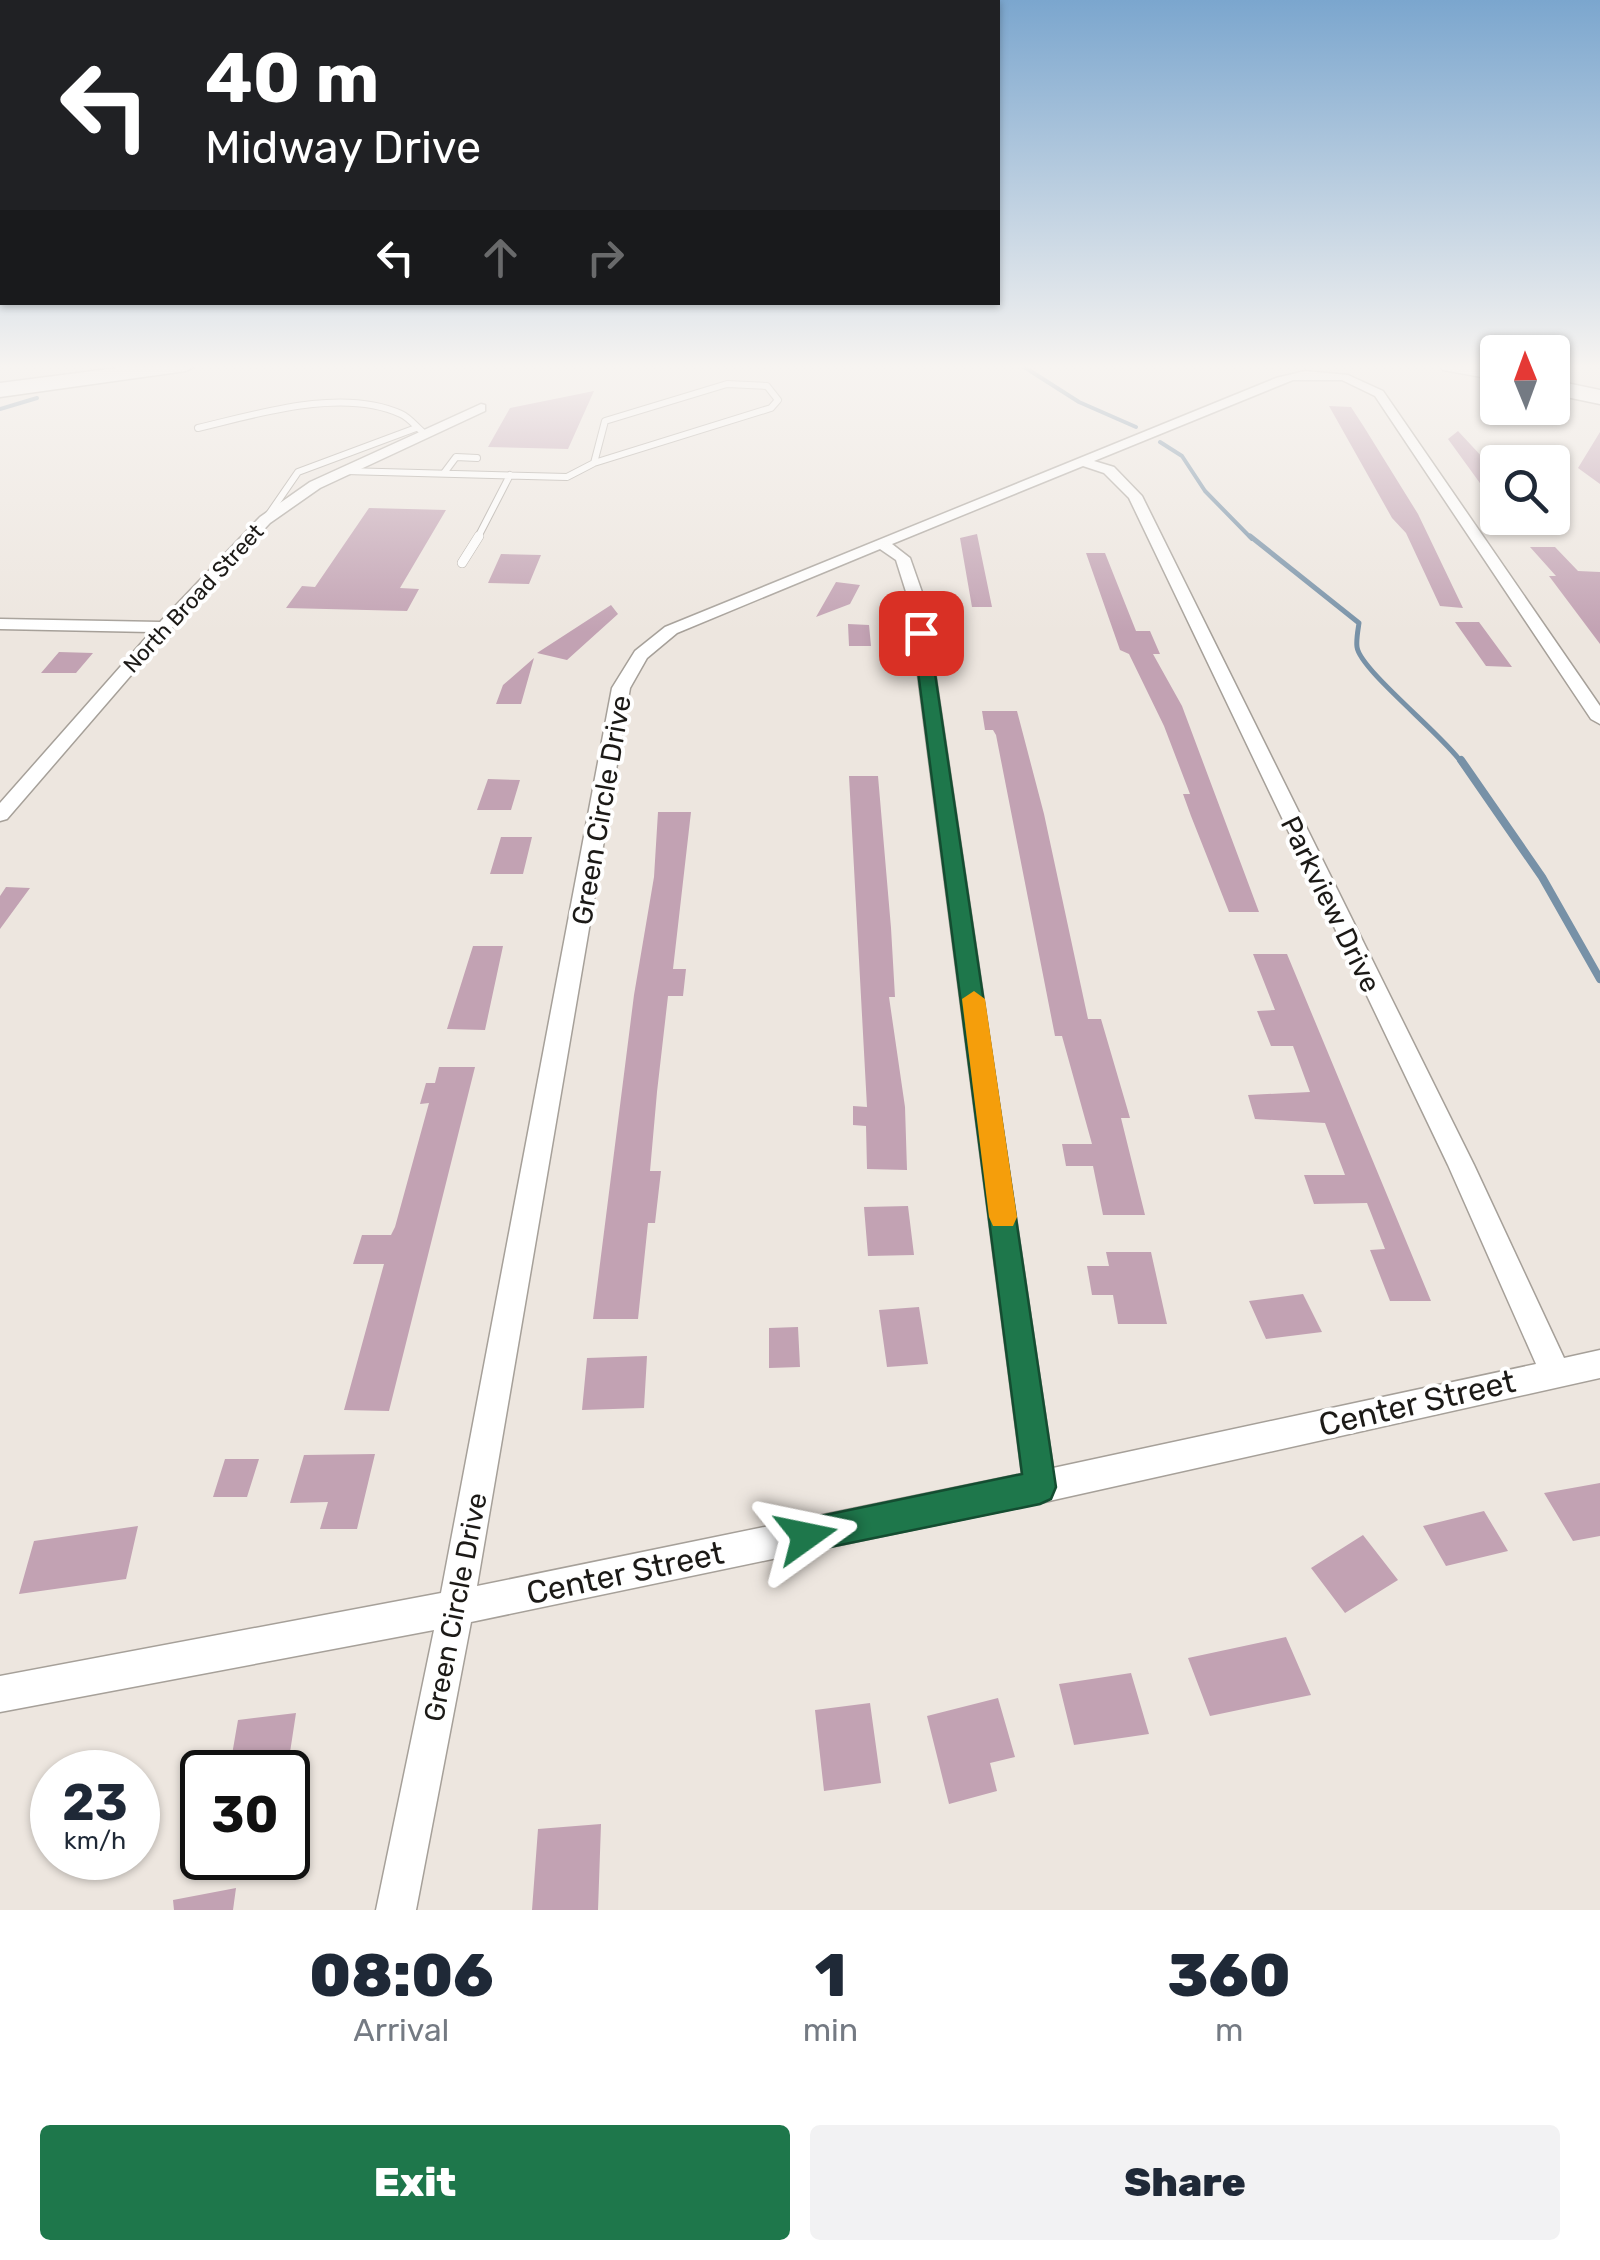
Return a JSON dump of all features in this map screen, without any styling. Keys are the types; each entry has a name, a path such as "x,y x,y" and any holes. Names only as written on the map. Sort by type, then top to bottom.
{"street":[{"name":"North Broad Street","path":"0,814 164,627 265,520 288,501 377,454"},
{"name":"Green Circle Drive","path":"396,1910 456,1608 620,688 632,662 646,645 671,630 1099,454"},
{"name":"Green Circle Drive","path":"1417,454 1600,719"},
{"name":"Parkview Drive","path":"1082,461 1110,470 1135,496 1461,1165 1555,1372"},
{"path":"882,544 902,558 916,598 1040,1487"},
{"path":"0,624 164,627"},
{"name":"Center Street","path":"0,1694 456,1608 1040,1487 1600,1364"}],"lane":[{"path":"265,520 298,472 351,454"},
{"path":"594,463 596,454"},
{"path":"345,471 567,477 622,454"},
{"path":"444,474 456,458 477,458"},
{"path":"462,563 496,508 510,475"}],"building":[{"path":"1356,454 1381,454 1418,514 1463,608 1440,606 1406,533 1392,518"},
{"path":"1459,454 1480,455 1480,483"},
{"path":"1586,454 1600,454 1600,484 1578,468"},
{"path":"369,508 446,510 400,588 419,589 407,611 286,608 302,586 315,587"},
{"path":"977,534 992,607 972,607 960,538"},
{"path":"1530,547 1555,547 1578,571 1600,572 1600,644 1549,576 1556,576"},
{"path":"1086,553 1105,553 1136,631 1150,631 1160,654 1153,654 1182,706 1259,912 1229,912 1183,794 1190,794 1164,726 1129,654 1120,650"},
{"path":"501,554 541,555 529,584 488,583"},
{"path":"836,582 860,585 850,604 816,617"},
{"path":"611,605 618,614 567,660 537,653"},
{"path":"1455,622 1479,622 1512,667 1486,666"},
{"path":"848,624 869,625 871,646 849,646"},
{"path":"59,652 93,653 76,673 41,673"},
{"path":"534,658 521,704 496,704 503,685"},
{"path":"982,711 1017,711 1044,814 1088,1019 1101,1019 1130,1118 1121,1118 1145,1215 1103,1215 1093,1166 1066,1166 1062,1144 1092,1144 1062,1036 1055,1036 996,735 993,730 985,730"},
{"path":"849,776 878,776 895,997 889,997 905,1107 907,1170 867,1169 866,1126 853,1125 853,1106 867,1107"},
{"path":"488,779 520,780 511,810 477,810"},
{"path":"658,812 691,812 673,969 686,969 683,996 668,996 650,1171 661,1171 655,1223 648,1223 638,1319 593,1319 634,995 654,877"},
{"path":"501,837 532,837 523,874 490,874"},
{"path":"6,887 30,888 0,929 0,896"},
{"path":"473,946 503,946 485,1030 447,1029"},
{"path":"1253,954 1287,954 1431,1301 1390,1301 1370,1250 1385,1249 1367,1203 1314,1204 1304,1175 1345,1175 1325,1123 1255,1119 1248,1095 1310,1092 1293,1046 1271,1046 1257,1011 1275,1010"},
{"path":"439,1067 475,1067 389,1411 344,1410 384,1264 353,1264 362,1235 391,1235 395,1227 429,1103 420,1104 426,1083 435,1083"},
{"path":"908,1206 914,1255 868,1256 864,1207"},
{"path":"1106,1252 1151,1252 1167,1324 1118,1324 1113,1295 1092,1295 1087,1266 1109,1266"},
{"path":"1303,1294 1322,1332 1266,1339 1249,1301"},
{"path":"919,1307 928,1364 887,1367 879,1310"},
{"path":"798,1327 800,1367 769,1368 769,1328"},
{"path":"647,1356 644,1408 582,1410 587,1358"},
{"path":"375,1454 357,1529 320,1529 328,1502 290,1503 304,1455"},
{"path":"225,1459 259,1459 247,1497 213,1497"},
{"path":"1600,1483 1600,1536 1573,1541 1544,1493"},
{"path":"1484,1511 1508,1551 1446,1566 1423,1526"},
{"path":"138,1526 126,1579 19,1594 34,1541"},
{"path":"1363,1535 1398,1580 1345,1613 1311,1568"},
{"path":"1286,1637 1311,1695 1210,1716 1188,1658"},
{"path":"1131,1673 1149,1734 1074,1745 1059,1684"},
{"path":"998,1698 1015,1757 990,1763 997,1791 949,1804 927,1716"},
{"path":"870,1703 881,1783 824,1791 815,1710"},
{"path":"296,1713 290,1750 233,1750 238,1720"},
{"path":"601,1824 598,1910 532,1910 538,1829"},
{"path":"236,1888 233,1910 174,1910 173,1900"}],"waterway":[{"path":"1179,454 1205,491 1252,539"},
{"path":"1250,536 1359,623 1357,644 1372,671 1462,763"},
{"path":"1461,760 1542,877 1600,979"}],"slow traffic":[{"path":"974,999 1003,1217"}],"route":[{"path":"806,1536 1040,1487 921,633"}]}
